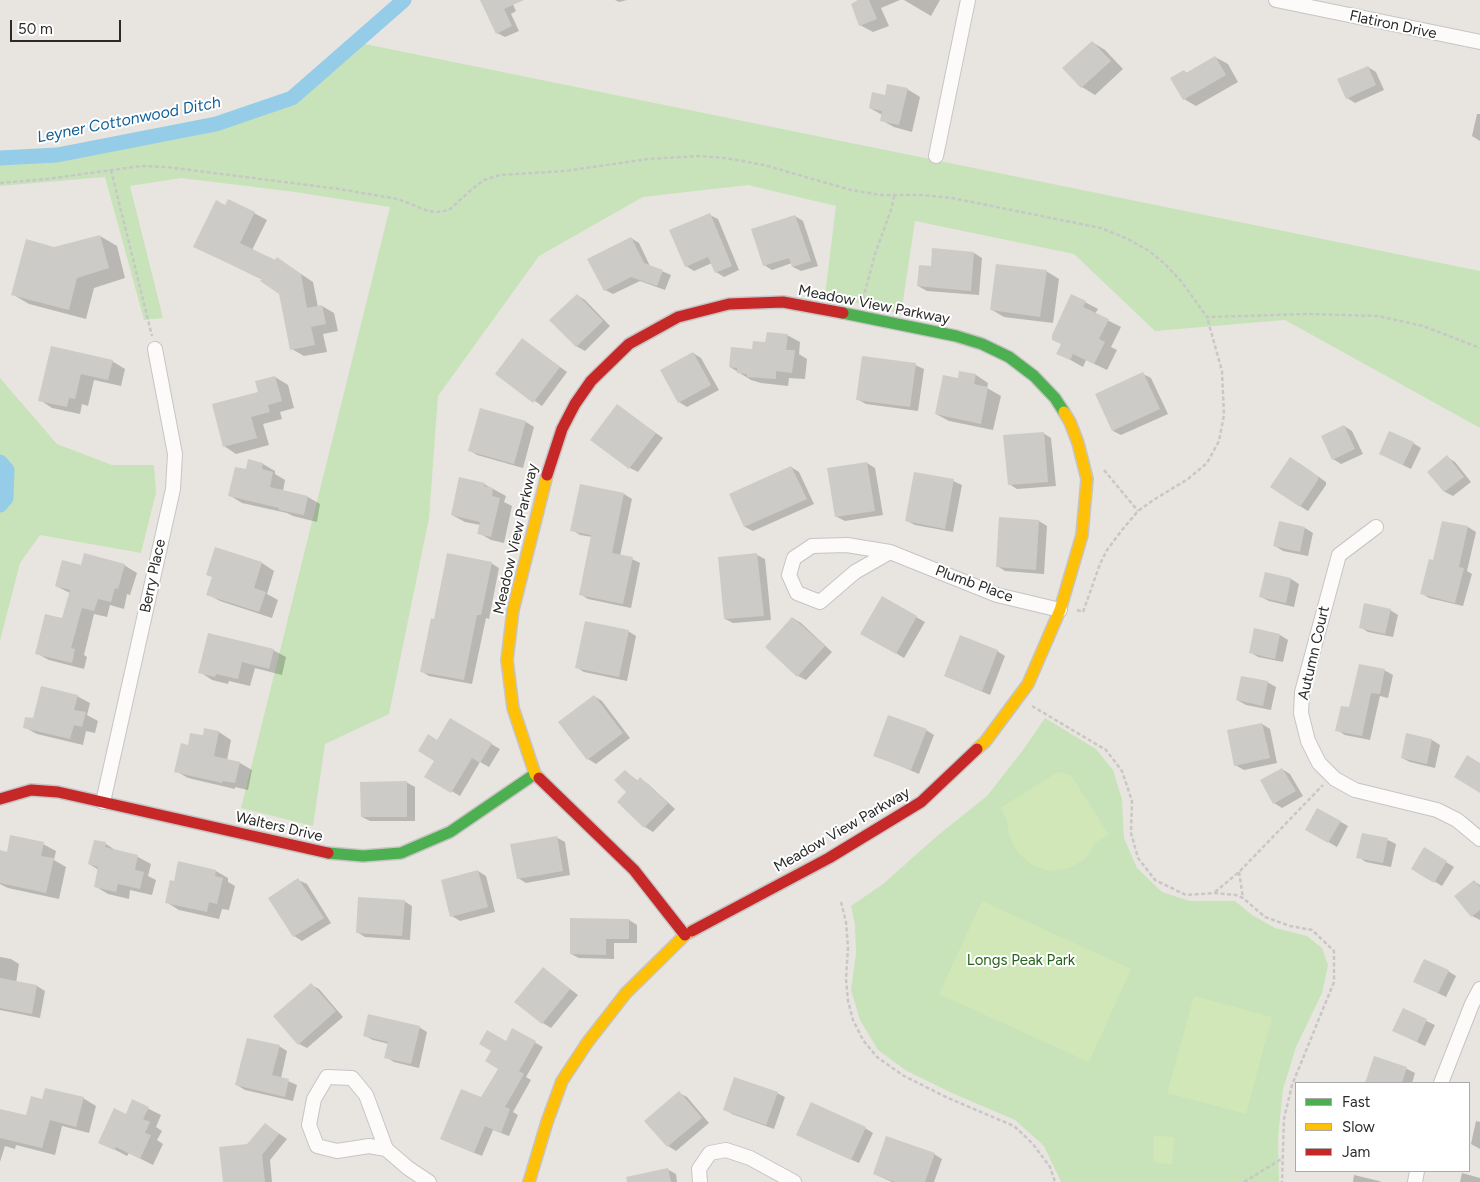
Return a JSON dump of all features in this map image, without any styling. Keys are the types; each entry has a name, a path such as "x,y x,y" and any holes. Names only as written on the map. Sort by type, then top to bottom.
{"street":[{"path":"936,156 968,0"},
{"name":"Flatiron Drive","path":"1276,0 1480,42"},
{"name":"Meadow View Parkway","path":"529,1182 547,1122 562,1082 587,1043 626,993 685,935 829,858 921,802 985,742 1028,684 1060,610 1082,535 1087,479 1078,443 1070,422 1055,398 1028,371 1009,357 982,344 956,336 859,316 783,302 729,304 678,317 629,344 591,380 575,404 562,429 552,456 513,610 507,660 513,708 535,774 634,870 685,935"},
{"name":"Berry Place","path":"104,802 173,489 175,454 156,349"},
{"name":"Autumn Court","path":"1376,527 1339,555 1302,692 1301,713 1308,741 1319,763 1332,776 1355,790 1437,810 1457,820 1480,839"},
{"name":"Plumb Place","path":"890,552 855,572 820,602 797,592 789,575 794,558 812,546 847,544 890,552 997,595 1060,610"},
{"name":"Walters Drive","path":"0,799 31,790 58,792 324,853 363,856 401,853 450,832 535,774"},
{"path":"1441,1082 1472,1004 1480,989"},
{"path":"386,1149 369,1146 337,1151 317,1146 309,1125 314,1099 327,1077 352,1078 366,1095 386,1149 408,1168 429,1182"},
{"path":"700,1182 699,1169 710,1153 726,1150 750,1158 794,1182"}],"path":[{"path":"0,183 47,179 141,166 167,167 339,189 398,199 428,211 438,212 449,210 484,180 500,175 565,171 648,159 700,156 749,162 851,190 894,196 923,194 952,198 1101,228 1135,243 1165,264 1181,281 1207,317 1222,371 1224,415 1220,441 1207,463 1188,479 1138,511 1107,550 1094,578 1083,612"},
{"path":"111,170 149,322"},
{"path":"864,294 894,196"},
{"path":"1207,317 1308,314 1378,316 1423,326 1480,348"},
{"path":"1101,464 1105,472 1138,511"},
{"path":"1039,709 1106,750 1122,771 1132,801 1131,833 1138,858 1155,880 1186,895 1214,893 1236,895 1244,898 1265,917 1290,926 1312,930 1334,951 1334,982 1292,1085 1284,1119 1282,1182"},
{"path":"1214,893 1239,872 1332,776"},
{"path":"1239,872 1244,898"},
{"path":"841,902 846,922 848,947 846,979 848,1000 853,1020 863,1040 877,1057 904,1076 948,1098 1014,1126 1033,1144 1050,1167 1055,1182"},
{"path":"1244,1182 1283,1158"}],"green space":[{"path":"360,43 1480,271 1480,428 1285,320 1155,331 1074,254 915,221 901,314 825,295 836,206 748,185 643,197 539,256 438,396 429,518 389,714 325,744 313,826 241,808 390,207 295,192 181,178 130,186 163,318 144,320 105,177 0,186 0,158 110,147 178,135 282,104 304,92"},
{"path":"0,378 57,444 112,465 154,465 156,493 141,553 40,535 20,563 0,641"},
{"name":"Longs Peak Park","path":"1045,718 1096,749 1113,770 1122,799 1124,838 1137,868 1162,892 1190,901 1235,901 1252,915 1275,928 1307,936 1322,948 1328,965 1322,993 1296,1047 1283,1089 1278,1137 1279,1182 1061,1182 1044,1146 1015,1120 954,1094 907,1071 878,1050 860,1020 851,990 856,953 855,925 851,906 883,884 937,836 987,796"},
{"path":"1058,772 1071,775 1109,835 1096,842 1086,858 1070,868 1050,871 1034,866 1020,855 1012,843 1007,820 1000,808"},
{"path":"982,901 1131,969 1089,1062 939,994"},
{"path":"1194,996 1272,1017 1246,1114 1167,1093"},
{"path":"1154,1136 1174,1137 1172,1164 1153,1162"}],"building":[{"path":"480,0 524,0 504,9 512,26 496,34"},
{"path":"858,0 869,0 877,19 859,26 851,4"},
{"path":"1092,41 1111,61 1081,88 1062,68"},
{"path":"1215,56 1226,75 1183,100 1170,78 1184,70 1186,73"},
{"path":"1368,66 1376,85 1346,99 1337,79"},
{"path":"887,84 908,88 899,125 880,121 882,111 869,108 872,92 885,95"},
{"path":"228,199 255,212 240,243 275,260 277,257 301,274 307,308 322,305 326,324 311,327 315,345 290,350 279,294 260,281 262,279 193,247 216,200 225,205"},
{"path":"710,213 732,266 715,273 708,257 685,267 669,230"},
{"path":"795,215 811,261 792,267 789,258 763,266 751,229"},
{"path":"100,235 109,268 77,278 69,310 11,295 26,239 54,247"},
{"path":"631,237 644,263 663,270 657,286 631,277 604,291 587,259"},
{"path":"932,248 974,252 971,291 917,286 919,265 931,266"},
{"path":"996,264 1047,270 1040,317 990,310"},
{"path":"577,294 603,321 576,347 549,320"},
{"path":"1071,294 1086,301 1083,307 1109,319 1099,339 1105,342 1094,364 1073,354 1070,360 1056,354 1061,344 1052,340 1052,335"},
{"path":"767,332 788,334 786,350 795,350 792,373 776,371 776,379 747,377 747,374 737,373 737,368 729,367 731,347 752,349 753,341 765,342"},
{"path":"522,338 560,367 533,403 495,374"},
{"path":"51,346 113,360 108,380 81,374 75,399 69,398 67,407 38,401"},
{"path":"693,352 711,385 678,403 660,370"},
{"path":"862,356 916,363 910,407 856,400"},
{"path":"959,371 976,374 974,384 988,387 981,424 935,414 943,375 958,378"},
{"path":"1143,372 1160,409 1112,431 1095,394"},
{"path":"275,376 282,401 268,405 270,412 251,417 257,438 223,447 212,404 258,392 255,381"},
{"path":"617,404 656,433 629,469 590,440"},
{"path":"480,408 526,421 514,464 468,451"},
{"path":"1344,425 1355,449 1332,460 1321,436"},
{"path":"1389,431 1414,442 1403,465 1379,454"},
{"path":"1044,432 1048,482 1008,485 1003,435"},
{"path":"1447,455 1464,477 1444,492 1427,472"},
{"path":"1290,457 1318,476 1318,480 1300,507 1270,487"},
{"path":"248,459 263,463 262,469 273,472 270,487 308,496 304,515 228,496 235,467 246,469"},
{"path":"867,462 875,511 835,517 827,468"},
{"path":"791,466 807,499 744,527 729,494"},
{"path":"914,472 954,479 945,529 905,521"},
{"path":"459,477 485,483 484,486 493,488 492,496 500,498 491,537 477,534 480,522 451,515"},
{"path":"580,484 624,493 612,553 633,557 623,604 579,595 591,535 570,531"},
{"path":"999,517 1039,520 1036,570 996,567"},
{"path":"1279,521 1305,527 1300,552 1273,546"},
{"path":"1442,521 1468,526 1459,567 1464,568 1455,603 1420,594 1429,559 1433,560"},
{"path":"215,547 262,562 254,588 266,592 259,612 206,595 212,577 206,575"},
{"path":"84,553 125,564 118,589 115,588 111,602 98,599 94,611 82,608 71,648 75,649 72,663 35,654 45,614 62,618 70,590 55,586 62,560 81,565"},
{"path":"447,553 492,562 481,615 477,615 464,680 420,672 431,618 434,619"},
{"path":"757,553 764,616 724,619 718,557"},
{"path":"1265,572 1291,578 1286,603 1259,597"},
{"path":"882,596 917,616 896,654 860,634"},
{"path":"1364,603 1391,609 1385,634 1359,628"},
{"path":"792,617 825,646 797,677 765,647"},
{"path":"585,621 629,630 619,677 575,668"},
{"path":"1254,628 1280,634 1275,659 1249,653"},
{"path":"208,633 274,649 269,669 242,662 238,679 216,674 215,677 198,673"},
{"path":"960,635 998,650 982,691 944,676"},
{"path":"1359,664 1385,669 1380,694 1371,693 1362,736 1335,731 1341,706 1349,707"},
{"path":"1241,676 1268,681 1263,706 1236,700"},
{"path":"41,686 78,695 74,710 86,712 82,727 74,725 70,739 23,728 25,717 33,718"},
{"path":"594,695 623,733 587,760 558,722"},
{"path":"888,715 927,729 911,770 873,756"},
{"path":"450,718 492,743 480,763 472,758 451,793 424,777 434,761 418,751 428,734 437,740"},
{"path":"1262,723 1270,758 1234,766 1227,730"},
{"path":"204,728 219,731 214,756 240,762 235,783 223,781 222,783 174,772 181,743 188,745 190,733 203,735"},
{"path":"1406,733 1432,739 1427,764 1401,758"},
{"path":"1467,755 1480,763 1480,793 1454,777"},
{"path":"1282,768 1296,791 1273,804 1260,780"},
{"path":"625,770 637,781 640,777 668,803 644,828 617,802 626,792 614,780"},
{"path":"407,781 407,817 361,817 360,782"},
{"path":"1317,808 1341,821 1328,843 1305,830"},
{"path":"1362,833 1388,838 1383,863 1356,858"},
{"path":"10,835 44,842 41,856 54,858 46,893 0,883 0,850 7,852"},
{"path":"557,836 563,871 517,879 510,844"},
{"path":"94,840 106,842 105,847 138,855 135,870 144,872 140,889 118,884 116,892 94,887 98,867 88,864"},
{"path":"1424,847 1447,861 1434,883 1411,869"},
{"path":"178,861 216,870 215,876 223,878 217,904 209,902 207,912 165,903 170,880 174,881"},
{"path":"478,870 488,907 450,917 441,880"},
{"path":"298,878 324,918 293,937 268,898"},
{"path":"1474,880 1480,887 1480,910 1471,917 1454,896"},
{"path":"358,897 405,900 402,936 356,933"},
{"path":"570,918 629,919 629,939 606,939 606,955 570,954"},
{"path":"1424,959 1449,970 1438,993 1413,982"},
{"path":"543,967 570,989 542,1024 514,1002"},
{"path":"0,978 37,985 32,1014 0,1008"},
{"path":"311,983 336,1011 298,1045 273,1016"},
{"path":"1403,1008 1427,1019 1417,1042 1392,1031"},
{"path":"368,1014 420,1026 411,1064 384,1058 388,1042 363,1036"},
{"path":"512,1028 536,1041 519,1071 524,1074 505,1107 510,1109 501,1133 485,1126 474,1153 440,1139 461,1089 481,1097 498,1069 485,1061 491,1051 479,1044 487,1030 506,1041"},
{"path":"247,1038 280,1045 272,1075 289,1079 285,1097 235,1085"},
{"path":"1374,1056 1407,1067 1402,1082 1365,1082"},
{"path":"734,1077 778,1092 766,1125 723,1110"},
{"path":"45,1088 84,1097 76,1127 50,1120 42,1148 0,1138 0,1109 26,1115 31,1096 42,1099"},
{"path":"679,1091 702,1118 667,1147 644,1121"},
{"path":"132,1099 149,1107 143,1119 150,1122 145,1133 151,1135 140,1159 116,1147 114,1150 98,1143 114,1108 126,1114"},
{"path":"811,1102 866,1127 851,1160 796,1135"},
{"path":"265,1123 279,1134 262,1155 265,1182 223,1182 219,1147 247,1144"},
{"path":"886,1136 935,1153 925,1182 895,1182 873,1174"},
{"path":"668,1168 671,1182 627,1182 626,1177"}],"waterway":[{"name":"Leyner Cottonwood Ditch","path":"0,158 57,155 216,124 292,98 404,0"},
{"name":"Leyner Cottonwood Ditch","path":"0,462 7,470 6,498 0,505"}],"traffic: fast":[{"path":"843,313 956,336 982,344 1009,357 1034,376 1055,398 1064,412"},
{"path":"328,853 363,856 401,853 450,832 535,774"}],"traffic: slow":[{"path":"977,749 985,742 1028,684 1060,610 1082,535 1087,479 1078,443 1064,412"},
{"path":"539,778 535,774 513,708 507,660 513,610 547,475"},
{"path":"529,1182 547,1122 562,1081 587,1043 626,993 685,935 692,931"}],"traffic: jam":[{"path":"547,475 562,429 575,404 591,381 629,344 678,317 729,304 783,302 843,313"},
{"path":"692,931 829,858 921,802 977,749"},
{"path":"539,778 634,870 685,935"},
{"path":"0,799 31,790 58,792 328,853"}]}
